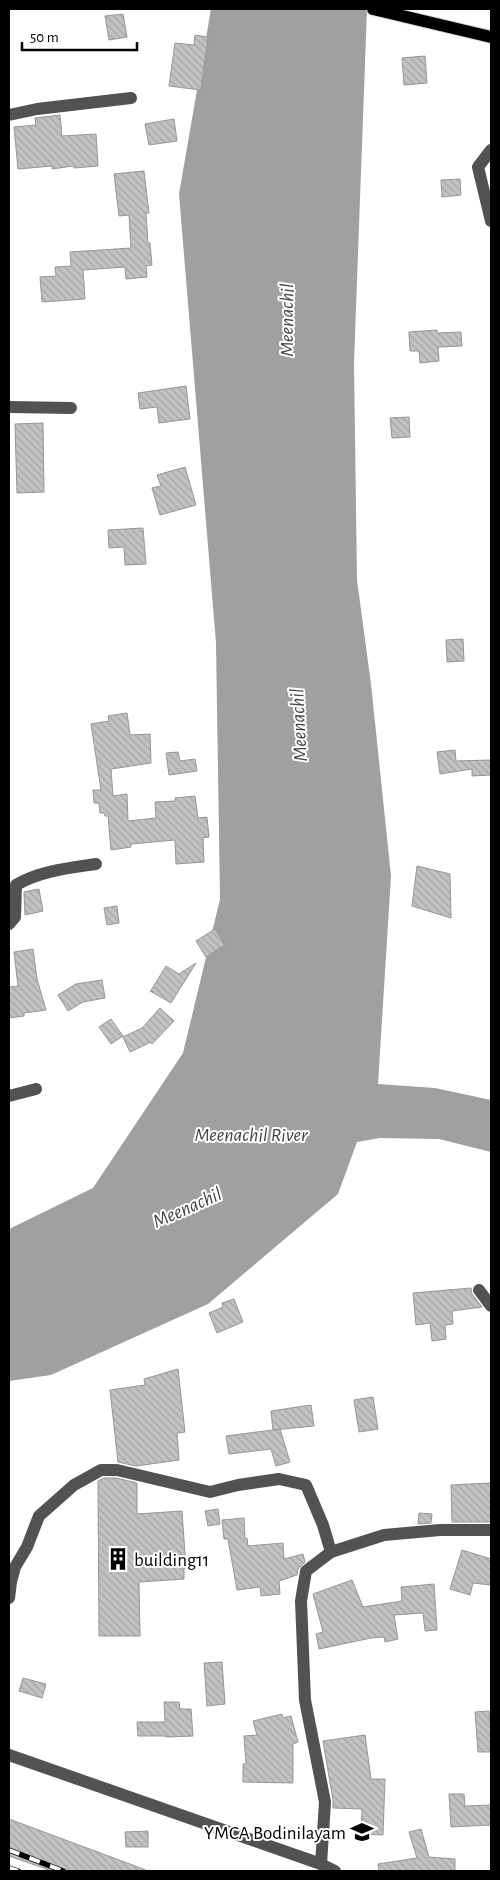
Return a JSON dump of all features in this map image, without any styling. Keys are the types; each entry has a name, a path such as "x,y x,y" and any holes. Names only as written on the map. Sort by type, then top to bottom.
{"main road":[{"path":"373,9 435,22 491,37"}],"street":[{"path":"9,115 37,109 131,98"},
{"path":"491,150 478,168 491,221"},
{"path":"9,407 70,408"},
{"path":"9,924 15,917 16,886 28,878 96,864"},
{"path":"9,1096 36,1088"},
{"path":"479,1290 491,1306"},
{"path":"9,1598 10,1582 15,1568 27,1547 38,1516 74,1485 101,1470 117,1470 210,1492 238,1485 279,1479 306,1485 323,1525 331,1552"},
{"path":"321,1864 325,1802 305,1700 301,1601 306,1571 331,1552 384,1535 440,1530 491,1530"},
{"path":"9,1755 321,1864 335,1871"}],"water":[{"name":"Meenachil River","path":"211,9 367,9 354,363 357,580 371,684 391,876 378,1084 435,1088 491,1100 491,1152 439,1139 380,1138 357,1142 338,1194 208,1304 51,1375 9,1381 9,1229 93,1188 183,1053 220,899 216,643 179,194"}],"building":[{"path":"123,14 127,37 109,40 105,16"},
{"path":"195,35 208,37 201,90 169,86 175,43 194,45"},
{"path":"425,56 427,83 404,85 402,58"},
{"path":"60,115 62,136 96,134 98,166 74,168 73,166 52,169 52,166 18,169 14,127 36,125 35,118"},
{"path":"174,119 177,141 149,145 145,124"},
{"path":"144,171 149,213 146,213 148,243 150,243 152,265 146,266 147,277 126,279 125,267 83,270 85,299 42,302 40,277 56,276 55,267 71,266 70,252 131,248 129,215 119,216 114,174"},
{"path":"460,179 461,195 442,197 441,180"},
{"path":"437,330 437,333 461,332 462,346 438,347 439,361 420,363 419,351 410,351 409,332"},
{"path":"186,386 190,419 159,423 157,407 140,409 138,393"},
{"path":"409,417 410,437 392,438 390,418"},
{"path":"43,423 44,492 17,493 15,424"},
{"path":"185,467 196,505 160,515 152,488 161,486 157,475"},
{"path":"143,528 146,564 125,565 124,547 109,548 108,530"},
{"path":"463,639 464,661 447,662 446,640"},
{"path":"127,713 130,735 150,734 151,763 111,769 113,796 127,794 128,821 156,818 155,802 175,801 175,798 195,796 198,818 207,817 209,837 203,838 204,862 176,864 175,840 131,844 131,847 111,850 108,816 100,813 99,803 94,803 93,790 101,790 91,724 109,721 108,716"},
{"path":"455,750 456,761 491,760 491,775 472,776 472,769 440,774 437,752"},
{"path":"178,752 180,761 195,759 197,771 169,775 166,753"},
{"path":"417,866 450,874 451,918 412,906"},
{"path":"39,889 43,911 25,915 24,892"},
{"path":"117,906 119,923 107,925 104,908"},
{"path":"215,929 225,945 206,957 196,941"},
{"path":"33,949 37,979 46,1010 24,1013 24,1016 9,1018 9,987 18,986 14,952"},
{"path":"196,963 171,1003 152,992 154,991 150,992 166,966 179,974"},
{"path":"102,980 105,998 83,1002 68,1011 58,995 76,984"},
{"path":"160,1008 174,1021 152,1044 151,1042 130,1052 123,1037 142,1028"},
{"path":"111,1019 123,1036 111,1044 99,1027"},
{"path":"471,1288 472,1294 482,1307 452,1311 453,1324 445,1325 446,1339 432,1341 430,1323 416,1325 413,1293"},
{"path":"234,1299 243,1322 217,1333 209,1313 223,1307 222,1303"},
{"path":"178,1369 185,1432 177,1433 179,1460 136,1466 118,1462 110,1390 145,1385 144,1379"},
{"path":"373,1397 378,1429 359,1432 354,1400"},
{"path":"311,1405 314,1426 273,1430 271,1411"},
{"path":"280,1429 290,1462 276,1466 271,1449 229,1454 226,1436"},
{"name":"building11","path":"103,1478 116,1478 137,1483 137,1514 182,1511 186,1568 184,1568 184,1579 139,1582 140,1636 99,1636 98,1481"},
{"path":"491,1483 491,1522 452,1522 451,1485"},
{"path":"218,1509 220,1524 208,1526 205,1511"},
{"path":"419,1513 432,1514 431,1523 418,1524"},
{"path":"244,1518 245,1539 247,1538 248,1546 283,1543 284,1559 303,1554 305,1562 298,1569 297,1575 279,1581 280,1594 261,1596 260,1587 237,1590 228,1539 224,1539 222,1520"},
{"path":"462,1550 491,1559 491,1585 473,1583 470,1595 450,1589"},
{"path":"352,1580 363,1607 402,1601 401,1587 434,1584 437,1630 425,1631 423,1613 394,1615 398,1639 385,1642 384,1637 371,1638 319,1649 316,1634 323,1632 313,1594"},
{"path":"222,1662 225,1704 207,1706 204,1663"},
{"path":"23,1678 46,1684 42,1698 19,1691"},
{"path":"164,1702 179,1702 180,1709 191,1709 193,1736 138,1736 137,1722 165,1722"},
{"path":"489,1711 491,1752 478,1752 475,1712"},
{"path":"282,1714 283,1718 291,1716 298,1742 293,1744 293,1783 243,1782 243,1764 246,1764 244,1736 257,1735 253,1721"},
{"path":"365,1735 371,1779 385,1779 383,1835 361,1834 362,1809 333,1808 323,1741"},
{"path":"449,1794 464,1794 465,1806 491,1805 491,1825 451,1827"},
{"path":"9,1819 146,1871 52,1871 9,1856"},
{"path":"421,1829 429,1857 455,1859 455,1871 379,1871 378,1864 417,1858 409,1832"},
{"path":"148,1831 148,1847 126,1847 125,1832"}],"railway":[{"path":"9,1850 63,1871"},
{"path":"9,1868 18,1871"}],"place":[{"name":"building11","path":"118,1559"},
{"name":"YMCA Bodinilayam","path":"362,1832"}],"water label":[{"name":"Meenachil","path":"286,320"},
{"name":"Meenachil","path":"298,725"},
{"name":"Meenachil","path":"187,1207"}]}
